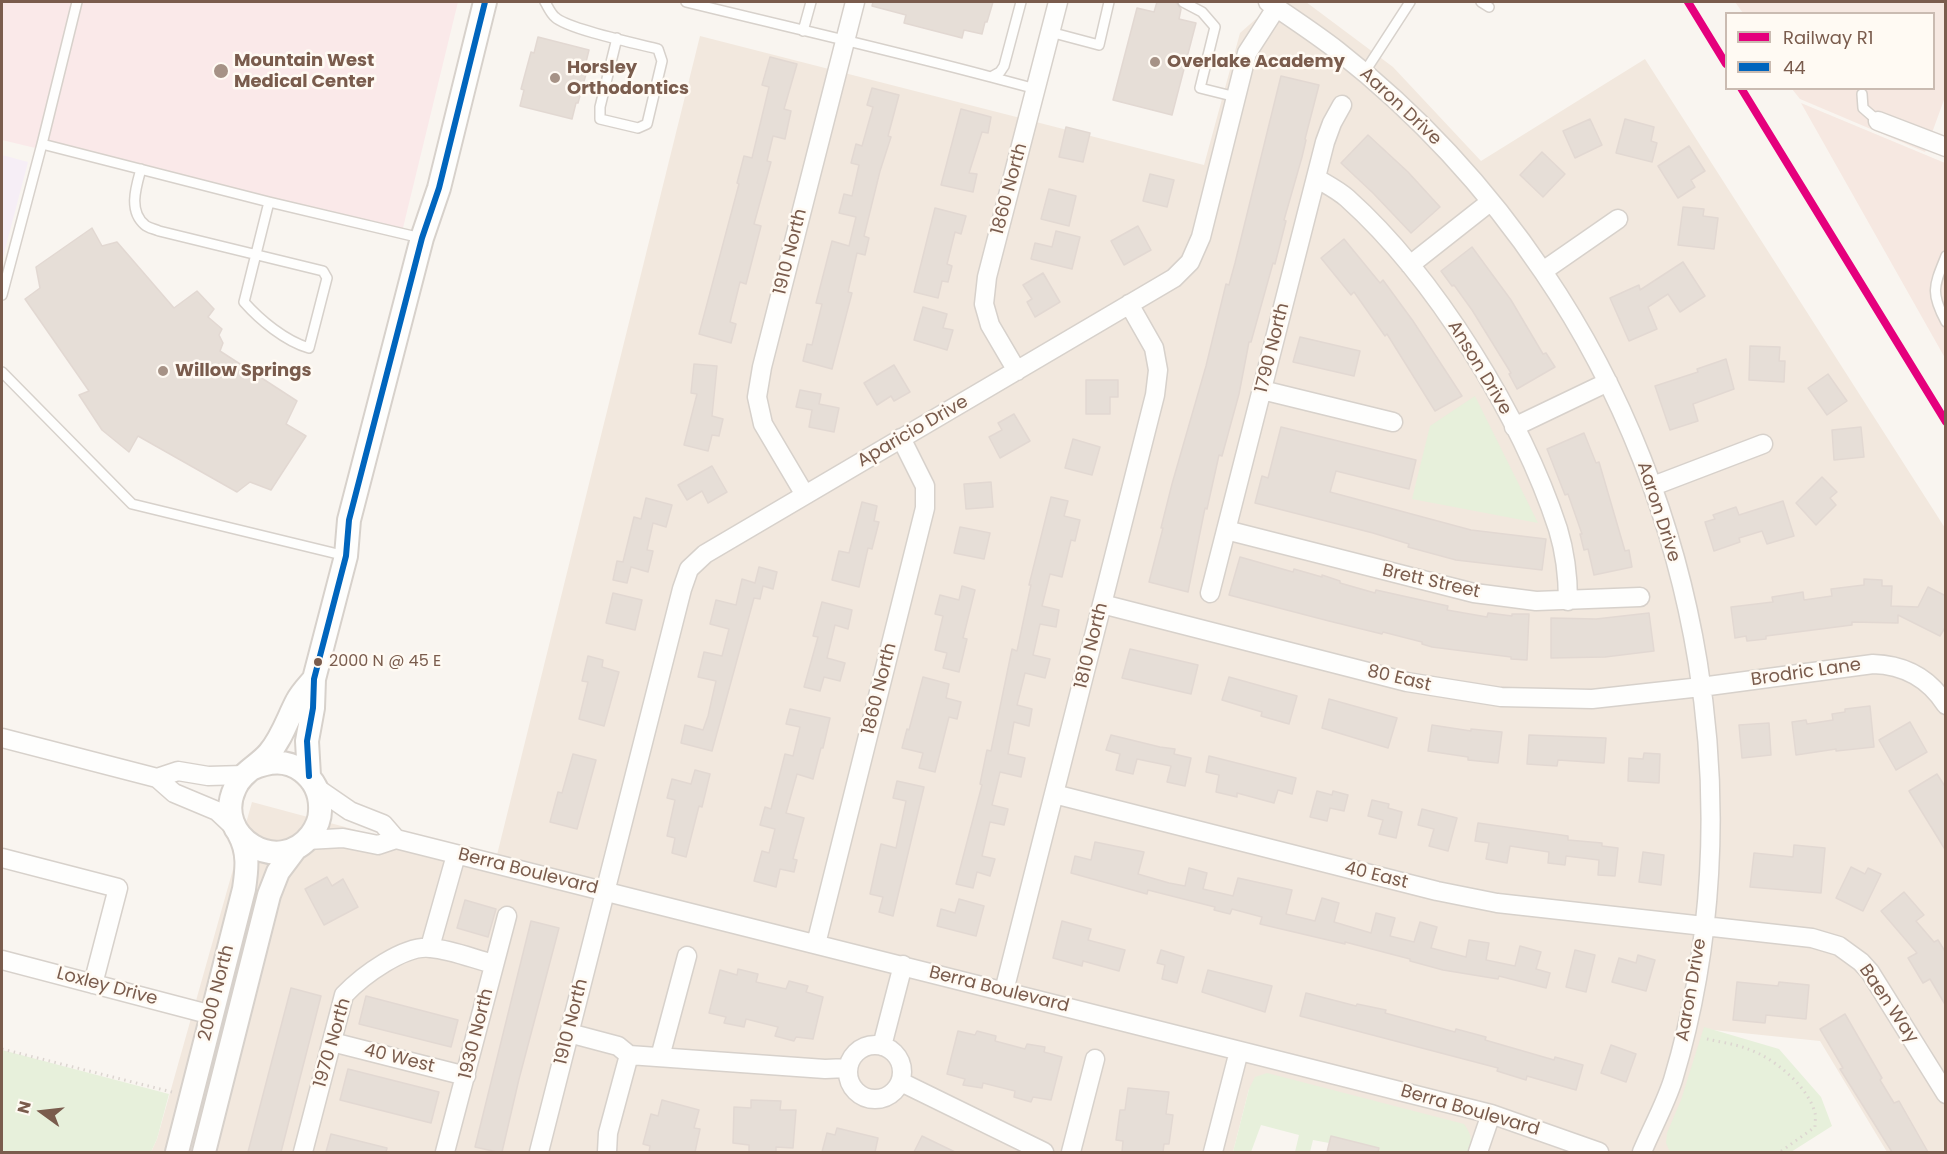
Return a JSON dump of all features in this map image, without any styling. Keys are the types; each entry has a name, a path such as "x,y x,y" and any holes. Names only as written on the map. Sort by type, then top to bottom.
{"street":[{"path":"2,738 157,778 174,793 216,811 248,843 259,850 271,853 284,852 302,844 316,829 321,803 313,783 307,741 313,708 314,679 346,556 349,520 422,238 439,188 485,2"},
{"name":"1910 North","path":"804,495 763,424 757,398 762,367 855,2"},
{"name":"1860 North","path":"1017,371 990,325 984,304 987,277 1058,2"},
{"name":"Aparicio Drive","path":"606,891 689,569 705,554 1174,278 1190,262 1201,237 1247,53 1271,4"},
{"name":"Aaron Drive","path":"1271,4 1339,52 1364,73 1429,133 1490,202 1543,272 1576,324 1608,382 1653,486 1686,600 1701,687 1706,721 1710,848 1703,926 1689,1018 1672,1084 1642,1152"},
{"name":"1790 North","path":"1210,593 1316,178 1332,123 1342,105"},
{"path":"1878,121 1946,147"},
{"name":"Anson Drive","path":"1316,178 1345,196 1410,266 1454,326 1485,374 1538,478 1558,530 1568,576 1568,601"},
{"path":"1410,266 1490,202"},
{"path":"1543,272 1618,219"},
{"name":"1810 North","path":"1004,991 1155,395 1158,370 1154,348 1130,304"},
{"path":"1514,427 1608,382"},
{"path":"1262,390 1393,423"},
{"name":"1860 North","path":"816,944 925,508 925,486 901,438"},
{"path":"1653,486 1763,444"},
{"name":"Brett Street","path":"1227,530 1474,593 1526,600 1568,601 1640,597"},
{"name":"80 East","path":"1102,604 1407,682 1470,693 1542,699 1592,699 1701,687"},
{"name":"Brodric Lane","path":"1701,687 1873,664 1889,664 1922,678 1936,691 1946,705"},
{"path":"236,830 230,805 232,794 247,772 269,753 282,734 298,698 314,679"},
{"path":"157,778 178,771 208,776 247,772 266,763 282,762 297,766 313,783"},
{"name":"Berra Boulevard","path":"313,783 350,811 383,824 396,839 1491,1114 1599,1152"},
{"name":"40 East","path":"1054,794 1437,891 1487,901 1703,926"},
{"name":"2000 North","path":"177,1152 246,874 245,845 236,830"},
{"name":"Berra Boulevard","path":"302,844 343,838 378,846 396,839"},
{"name":"2000 North","path":"204,1152 271,890 284,862 302,844"},
{"path":"456,855 430,947 494,964"},
{"path":"2,858 118,888 93,984"},
{"name":"1910 North","path":"539,1152 606,891"},
{"name":"1930 North","path":"445,1152 507,916"},
{"name":"Baen Way","path":"1703,926 1812,938 1839,946 1850,953 1870,972 1946,1094"},
{"name":"1970 North","path":"303,1152 344,995 356,982 408,950 430,947"},
{"path":"660,1057 687,956"},
{"name":"Loxley Drive","path":"2,960 212,1015"},
{"path":"882,1046 903,965"},
{"path":"569,1033 618,1046 628,1055 825,1069 848,1068"},
{"name":"40 West","path":"332,1042 466,1076"},
{"path":"871,1045 882,1046 892,1051 900,1060 903,1071 901,1082 894,1092 885,1098 873,1100 862,1097 854,1090 849,1080 848,1068 852,1058 860,1049 871,1045"},
{"path":"1214,1152 1239,1051"},
{"path":"607,1152 608,1133 628,1055"},
{"path":"1071,1152 1095,1059"},
{"path":"901,1082 1044,1152"},
{"path":"1478,1152 1491,1114"}],"lane":[{"path":"2,295 77,2"},
{"path":"545,2 554,17 566,24 658,49 663,61 647,124 638,128 600,119 600,107 617,38"},
{"path":"686,2 1036,88"},
{"path":"803,31 811,2"},
{"path":"991,77 1000,72 1004,66 1021,2"},
{"path":"1050,32 1099,45 1109,2"},
{"path":"1183,2 1202,12 1215,27 1200,88 1236,97"},
{"path":"1364,73 1410,2"},
{"path":"1862,94 1863,108 1878,121"},
{"path":"42,144 422,238"},
{"path":"141,169 135,192 135,210 144,225 159,231 256,254 323,271 327,278 309,348 297,344 254,313 244,302 256,254 269,202"},
{"path":"1946,256 1935,285 1936,302 1946,322"},
{"path":"2,372 132,504 346,556"}],"path":[{"path":"1707,1039 1749,1049 1776,1062 1797,1082 1809,1099 1816,1114 1815,1127 1780,1152"},
{"path":"2,1049 172,1092"}],"shaded area":[{"name":"Mountain West Medical Center","path":"2,2 458,2 401,236 2,140"},
{"path":"1275,2 1306,2 1393,67 1481,161 1645,59 1945,528 1945,1152 1887,1152 1820,1041 1713,1030 1676,1152 1470,1152 1249,1089 1233,1152 151,1152 157,1139 252,802 494,867 700,36 1204,165 1240,33"},
{"path":"1735,2 1945,2 1945,97 1925,152 1800,99 1793,90 1935,90 1935,12 1742,12"},
{"path":"1801,103 1945,163 1945,358"},
{"path":"2,155 28,162 2,261"}],"green space":[{"path":"1475,396 1538,523 1412,499 1430,426"},
{"path":"1704,1027 1779,1049 1821,1097 1832,1126 1791,1152 1670,1152 1666,1143 1667,1133 1681,1100"},
{"path":"2,1050 169,1094 157,1139 151,1152 2,1152"},
{"path":"1267,1073 1464,1124 1471,1138 1470,1152 1361,1152 1363,1144 1331,1136 1329,1143 1313,1140 1310,1152 1295,1152 1299,1135 1261,1125 1251,1152 1233,1152 1249,1089 1255,1077"}],"building":[{"path":"873,2 993,2 982,34 964,30 962,38 904,23 906,15 872,6"},
{"name":"Overlake Academy","path":"1157,2 1176,2 1181,9 1179,19 1196,23 1172,115 1113,100 1137,8 1154,12"},
{"name":"Horsley Orthodontics","path":"538,37 589,50 585,66 588,67 572,119 520,106 524,90 521,89 531,52 534,53"},
{"path":"770,57 797,64 784,109 791,111 785,139 773,136 767,161 771,162 754,224 761,226 746,284 740,282 730,322 736,324 731,343 699,334 739,184 737,183 744,156 752,158 769,87 762,85"},
{"path":"1281,76 1319,85 1275,264 1273,263 1251,342 1249,342 1239,394 1222,456 1219,455 1207,509 1205,508 1188,592 1149,582 1172,484 1206,366 1226,284 1229,285 1235,263"},
{"path":"872,88 899,95 888,136 891,137 864,236 869,238 865,255 857,253 848,292 852,293 832,369 803,361 807,344 812,345 822,304 816,303 832,241 849,246 856,217 839,213 844,194 852,196 859,165 851,163 856,144 862,146 873,107 867,105"},
{"path":"961,109 991,117 988,133 982,132 969,173 977,174 973,192 941,185"},
{"path":"1590,119 1602,145 1575,158 1563,131"},
{"path":"1625,119 1654,127 1651,141 1657,143 1652,162 1616,153"},
{"path":"1066,127 1090,133 1083,162 1059,157"},
{"path":"1368,135 1408,172 1440,207 1411,233 1341,163"},
{"path":"1689,146 1705,171 1691,180 1695,187 1678,198 1658,166"},
{"path":"1542,152 1565,174 1543,197 1520,175"},
{"path":"1150,174 1174,180 1167,207 1143,201"},
{"path":"1049,189 1076,196 1069,226 1041,219"},
{"path":"1683,207 1704,209 1703,216 1718,218 1714,249 1678,245"},
{"path":"935,208 966,216 961,234 955,232 947,264 952,266 948,282 942,281 938,298 914,292"},
{"path":"1138,226 1151,250 1124,265 1111,241"},
{"name":"Willow Springs","path":"92,228 102,246 117,242 174,308 197,291 214,309 208,317 222,329 219,335 223,343 220,351 297,401 286,424 306,436 271,490 250,482 237,492 138,436 129,452 102,430 79,395 89,391 25,299 40,288 36,267"},
{"path":"1056,231 1080,237 1072,269 1031,259 1035,243 1052,247"},
{"path":"1344,239 1380,283 1383,280 1462,396 1435,411 1387,334 1385,336 1354,292 1351,295 1321,258"},
{"path":"1472,247 1511,300 1543,354 1546,353 1555,367 1517,389 1509,374 1511,373 1472,310 1441,271"},
{"path":"1683,262 1705,296 1680,312 1668,294 1648,307 1657,329 1629,341 1610,298 1639,285 1640,290"},
{"path":"1043,273 1060,302 1035,317 1027,302 1032,299 1023,285"},
{"path":"923,307 947,314 943,328 953,330 947,350 914,340"},
{"path":"1300,337 1360,351 1354,376 1293,362"},
{"path":"1750,346 1780,347 1779,361 1785,361 1784,382 1749,380"},
{"path":"1726,359 1734,389 1693,404 1698,421 1670,430 1655,386 1698,372 1697,369"},
{"path":"694,364 717,366 712,416 723,419 719,436 712,435 708,451 684,445 697,394 691,393"},
{"path":"894,365 910,392 894,401 891,396 877,405 864,383"},
{"path":"1828,374 1847,401 1827,415 1808,388"},
{"path":"1086,380 1118,380 1118,397 1110,397 1110,414 1086,414"},
{"path":"800,390 821,394 819,404 839,408 834,432 809,427 812,410 796,407"},
{"path":"1014,414 1030,441 1000,458 989,437 1002,430 998,423"},
{"path":"1281,427 1416,460 1409,489 1336,471 1330,492 1471,530 1546,539 1542,570 1456,560 1408,547 1409,544 1373,533 1255,503 1262,476 1268,478"},
{"path":"1861,427 1864,457 1834,460 1832,430"},
{"path":"1584,433 1596,463 1599,462 1625,551 1629,550 1632,567 1594,575 1588,549 1584,550 1580,534 1582,534 1568,494 1565,495 1547,449"},
{"path":"1073,439 1100,447 1092,475 1065,468"},
{"path":"712,466 727,492 708,503 702,491 687,500 678,485"},
{"path":"1822,477 1837,492 1830,498 1836,505 1816,525 1796,503"},
{"path":"991,482 993,507 966,509 964,484"},
{"path":"1051,497 1068,501 1064,516 1080,520 1075,541 1071,540 1062,577 1050,574 1042,606 1059,610 1056,627 1040,624 1033,655 1050,659 1045,678 1025,673 1017,705 1032,709 1029,726 1014,722 1008,754 1025,758 1021,777 1000,772 992,805 1008,809 1004,825 990,822 982,856 995,859 990,876 977,872 973,888 956,884 982,785 980,784 987,750 991,751 1012,649 1017,651 1031,585 1029,585"},
{"path":"646,498 672,505 666,527 653,523 647,550 653,551 648,572 631,567 627,583 613,580 617,561 623,562 634,517 641,519"},
{"path":"1783,501 1794,536 1767,544 1762,531 1739,538 1740,542 1714,551 1705,522 1715,519 1713,515 1736,507 1739,515"},
{"path":"862,502 877,506 874,521 879,522 872,549 868,548 859,587 832,580 839,551 849,553"},
{"path":"960,527 990,533 984,559 954,553"},
{"path":"1240,557 1293,572 1294,569 1322,577 1322,575 1375,593 1376,590 1448,606 1447,610 1487,617 1488,613 1512,616 1512,614 1529,614 1527,660 1432,647 1422,642 1383,632 1382,634 1229,595"},
{"path":"759,567 777,572 773,589 763,586 760,599 754,598 712,751 681,743 685,725 703,730 708,716 716,681 698,677 704,652 722,656 729,629 710,624 716,600 736,605 742,579 755,583"},
{"path":"1864,579 1882,580 1882,586 1892,586 1891,606 1918,607 1928,587 1946,596 1946,626 1940,636 1898,615 1898,623 1852,622 1852,625 1766,636 1766,639 1747,641 1746,636 1735,638 1731,607 1773,602 1772,597 1803,592 1804,600 1832,596 1831,589 1864,585"},
{"path":"962,586 975,590 963,638 967,639 959,672 943,668 947,653 935,650 943,616 935,614 940,595 959,600"},
{"path":"613,593 642,600 635,630 606,623"},
{"path":"822,602 852,610 848,629 835,625 827,658 845,663 840,681 824,677 820,691 804,687 818,637 813,636"},
{"path":"1649,613 1654,651 1605,657 1551,658 1551,618 1596,619"},
{"path":"1130,649 1198,665 1191,694 1122,678"},
{"path":"588,656 603,660 602,667 619,672 604,726 579,719 588,682 582,681"},
{"path":"923,677 949,684 946,698 961,702 957,719 949,717 935,772 919,768 923,753 902,748"},
{"path":"1229,677 1297,696 1289,724 1261,716 1262,712 1222,700"},
{"path":"1329,699 1397,718 1388,748 1322,728"},
{"path":"1870,706 1874,747 1836,751 1836,749 1796,755 1792,722 1806,720 1807,724 1833,720 1832,714 1845,712 1845,709"},
{"path":"790,709 830,718 813,779 797,774 786,813 804,818 793,859 797,860 794,872 780,869 776,887 754,881 762,851 769,853 775,829 760,825 765,807 771,809 785,754 793,756 800,727 786,724"},
{"path":"1910,722 1927,752 1896,770 1879,740"},
{"path":"1769,723 1771,755 1742,758 1739,725"},
{"path":"1432,725 1471,731 1471,729 1502,732 1498,763 1468,760 1468,757 1428,751"},
{"path":"1111,735 1175,749 1174,754 1191,758 1185,786 1167,782 1171,766 1137,759 1133,774 1116,770 1120,754 1106,750"},
{"path":"1529,735 1606,738 1604,763 1558,760 1557,766 1527,764"},
{"path":"1644,753 1660,754 1659,783 1628,781 1629,758 1643,759"},
{"path":"573,754 596,760 577,829 550,822 558,792 562,793"},
{"path":"1209,756 1296,778 1292,794 1278,790 1274,803 1237,793 1237,797 1216,792 1219,775 1206,772"},
{"path":"695,770 710,774 686,857 672,853 675,838 667,836 675,800 667,798 672,779 691,784"},
{"path":"1937,774 1946,788 1946,851 1909,791"},
{"path":"897,781 924,787 893,916 879,912 883,897 870,894 881,844 896,848 906,801 893,798"},
{"path":"1317,791 1332,795 1333,791 1348,795 1344,811 1330,808 1327,821 1310,817"},
{"path":"1372,800 1389,804 1388,808 1402,812 1396,838 1379,834 1383,820 1368,816"},
{"path":"1422,809 1457,818 1448,851 1429,846 1434,829 1418,825"},
{"path":"1478,823 1568,836 1568,840 1602,843 1602,846 1618,848 1615,876 1598,875 1599,860 1566,856 1565,865 1548,863 1549,852 1510,846 1507,863 1486,859 1489,843 1475,841"},
{"path":"1095,842 1144,852 1138,874 1169,883 1185,886 1189,868 1207,873 1203,889 1233,896 1238,878 1292,890 1286,914 1315,921 1322,898 1339,903 1334,922 1371,933 1376,913 1395,918 1390,936 1414,942 1420,922 1437,927 1431,948 1466,957 1469,940 1489,943 1486,960 1515,966 1520,946 1541,952 1536,969 1550,973 1546,988 1499,976 1498,979 1443,970 1345,942 1345,944 1260,924 1262,917 1232,909 1230,914 1214,910 1215,907 1148,890 1147,894 1071,873 1075,856 1091,860"},
{"path":"1794,845 1825,848 1821,893 1750,887 1754,853 1793,857"},
{"path":"1643,852 1664,855 1661,885 1639,882"},
{"path":"1851,867 1865,874 1868,868 1881,874 1863,911 1836,898"},
{"path":"327,877 332,886 343,879 358,907 324,925 305,889"},
{"path":"1904,892 1924,915 1916,921 1934,942 1938,940 1946,953 1946,1006 1930,979 1923,983 1908,958 1917,953 1881,911"},
{"path":"959,899 984,906 976,936 937,926 941,909 955,913"},
{"path":"465,900 496,909 488,937 457,928"},
{"path":"531,921 559,928 502,1152 497,1152 475,1147"},
{"path":"1062,921 1091,929 1088,940 1125,950 1119,971 1083,961 1082,966 1053,958"},
{"path":"1161,950 1184,957 1177,983 1162,979 1165,965 1157,963"},
{"path":"1575,950 1595,955 1586,992 1566,987"},
{"path":"1638,955 1655,960 1646,991 1612,982 1619,958 1636,963"},
{"path":"738,969 758,974 756,982 786,989 789,981 808,986 806,992 823,997 813,1039 796,1037 794,1041 775,1036 778,1027 746,1019 744,1027 724,1023 726,1017 709,1013 720,970 737,975"},
{"path":"1208,970 1272,986 1265,1012 1202,992"},
{"path":"1737,982 1778,986 1779,982 1809,985 1806,1019 1766,1015 1765,1023 1733,1020"},
{"path":"291,988 321,996 281,1152 248,1152"},
{"path":"1306,993 1356,1006 1357,1004 1386,1010 1385,1013 1455,1032 1456,1029 1554,1060 1555,1057 1583,1065 1576,1090 1527,1076 1526,1080 1497,1071 1498,1068 1300,1016"},
{"path":"366,996 458,1020 451,1047 359,1024"},
{"path":"1845,1014 1882,1078 1880,1080 1894,1103 1899,1101 1928,1152 1892,1152 1840,1069 1843,1068 1820,1029"},
{"path":"958,1031 975,1035 977,1031 996,1036 995,1041 1025,1049 1027,1044 1045,1047 1044,1052 1062,1057 1051,1100 1033,1097 1031,1102 1014,1097 1015,1091 983,1083 982,1088 963,1085 965,1079 947,1074"},
{"path":"1611,1045 1636,1054 1626,1082 1601,1073"},
{"path":"348,1069 439,1092 431,1123 340,1100"},
{"path":"1128,1088 1169,1092 1166,1114 1173,1115 1169,1144 1164,1144 1163,1152 1122,1152 1123,1141 1116,1140 1120,1110 1125,1110"},
{"path":"662,1100 699,1110 694,1128 700,1129 695,1152 649,1152 650,1146 643,1144 651,1114 658,1116"},
{"path":"751,1100 781,1101 780,1110 796,1110 793,1148 776,1147 776,1152 749,1152 749,1145 733,1143 734,1107 751,1108"},
{"path":"837,1128 878,1138 875,1152 822,1152 827,1133 835,1135"},
{"path":"331,1134 387,1148 386,1152 326,1152"},
{"path":"922,1136 955,1152 914,1152"},
{"path":"1331,1136 1379,1148 1378,1152 1327,1152"}],"rail line":[{"name":"R1","path":"1688,2 1725,62"},
{"name":"R1","path":"1742,90 1946,422"}],"transit line":[{"name":"44","path":"309,776 307,741 313,708 314,679 346,556 349,520 422,238 439,188 485,2"}],"place":[{"name":"Overlake Academy","path":"1155,62"},
{"name":"Mountain West Medical Center","path":"221,71"},
{"name":"Horsley Orthodontics","path":"555,78"},
{"name":"Willow Springs","path":"163,371"},
{"name":"2000 N @ 45 E","path":"318,662"}]}
